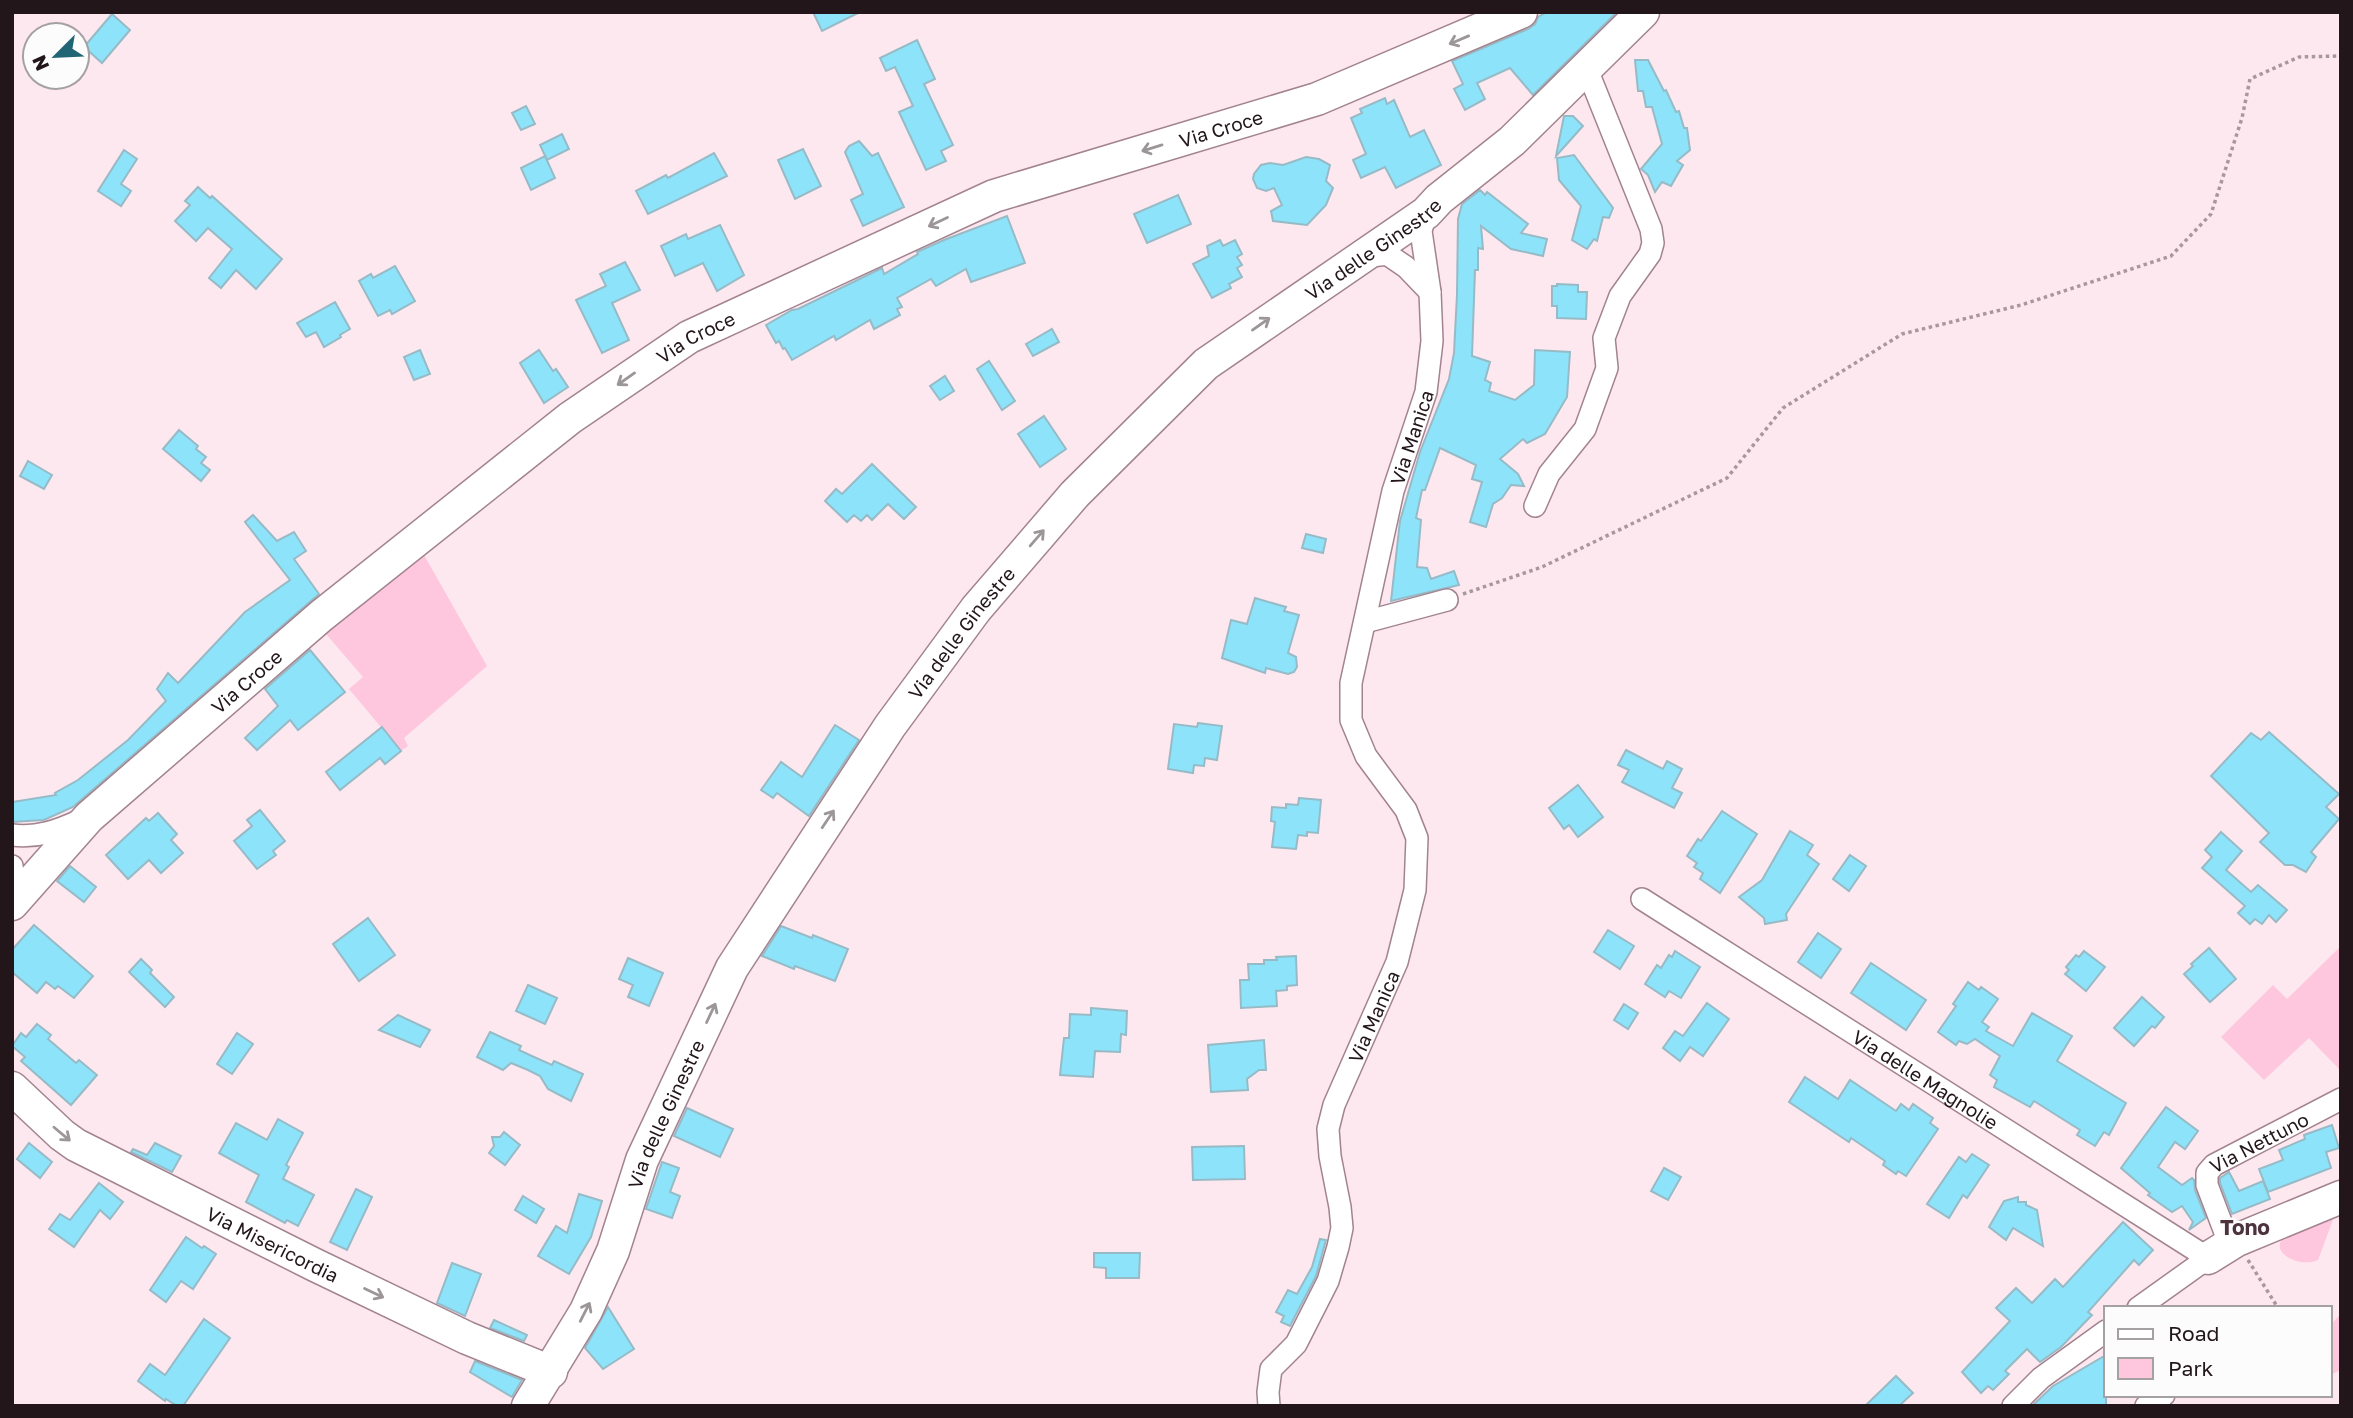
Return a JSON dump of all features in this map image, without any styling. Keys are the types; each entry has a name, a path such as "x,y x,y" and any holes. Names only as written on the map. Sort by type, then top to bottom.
{"street":[{"name":"Via Croce","path":"15,902 89,817 321,616 570,418 689,337 994,196 1317,99 1521,12"},
{"name":"Via delle Ginestre","path":"528,1406 586,1311 613,1251 642,1160 732,968 890,726 976,609 1075,494 1206,364 1358,257 1426,213 1439,199 1512,141 1643,12"},
{"path":"1535,506 1549,474 1584,429 1607,368 1604,338 1620,296 1650,254 1653,243 1651,229 1586,67"},
{"name":"Via Manica","path":"1269,1406 1271,1369 1296,1344 1328,1281 1338,1247 1342,1228 1328,1129 1334,1105 1397,962 1415,890 1417,838 1405,810 1366,756 1351,720 1351,683 1393,491 1426,392 1432,341 1430,292 1421,231 1426,213"},
{"path":"1358,257 1387,254 1406,267 1430,292"},
{"path":"1365,622 1447,600"},
{"path":"12,835 31,837 57,832 89,817"},
{"path":"12,866 15,902"},
{"name":"Via delle Magnolie","path":"1642,899 2225,1247"},
{"name":"Via Misericordia","path":"12,1088 76,1145 467,1338 551,1372"},
{"name":"Via Nettuno","path":"2225,1247 2207,1185 2207,1173 2214,1165 2341,1099"},
{"path":"2141,1306 2225,1247 2341,1197"},
{"path":"2013,1406 2041,1378 2104,1332"}],"path":[{"path":"1447,600 1542,567 1727,478 1783,408 1902,334 2021,305 2171,256 2211,214 2242,118 2250,79 2299,57 2341,56"},
{"path":"2225,1247 2276,1306"}],"green space":[{"path":"424,555 487,666 404,738 408,746 401,751 349,689 363,677 326,634"},
{"path":"2341,946 2341,1071 2309,1038 2264,1080 2221,1037 2273,985 2287,999"},
{"path":"2334,1217 2318,1260 2302,1262 2287,1257 2282,1252 2281,1241 2286,1236"},
{"path":"2341,1314 2341,1370 2332,1374 2332,1323"}],"building":[{"path":"813,12 860,12 822,31"},
{"path":"1547,12 1617,12 1533,95 1510,68 1477,83 1485,99 1465,110 1454,89 1463,84 1452,61 1528,29 1535,24 1538,17"},
{"path":"112,14 130,30 102,63 91,53 91,39"},
{"path":"917,40 935,79 924,84 953,145 941,151 946,161 926,170 899,112 913,106 895,67 886,71 880,58"},
{"path":"1635,60 1648,60 1676,112 1679,111 1684,128 1687,128 1690,150 1677,161 1683,165 1671,186 1662,182 1655,192 1648,175 1641,169 1662,144 1652,107 1646,107 1643,91 1638,91"},
{"path":"1385,98 1387,104 1394,100 1410,137 1424,130 1441,165 1396,188 1385,167 1361,178 1353,160 1366,154 1351,118 1362,113 1360,109"},
{"path":"526,106 535,124 521,130 512,113"},
{"path":"1564,116 1573,116 1583,126 1556,156"},
{"path":"562,134 569,149 547,160 540,145"},
{"path":"859,141 872,156 878,153 904,207 863,226 851,200 863,194 845,152 849,146"},
{"path":"803,149 821,186 795,199 778,160"},
{"path":"124,150 137,159 121,184 131,191 121,206 98,191"},
{"path":"714,153 727,176 648,214 636,191 666,175 668,178"},
{"path":"1574,155 1613,208 1609,218 1603,217 1597,241 1594,239 1587,249 1572,240 1581,206 1559,180 1557,158"},
{"path":"545,156 555,178 531,190 521,168"},
{"path":"1306,157 1319,159 1330,165 1326,181 1333,188 1326,205 1307,225 1273,221 1271,211 1282,205 1274,188 1266,191 1257,188 1254,174 1261,165 1283,165"},
{"path":"198,187 210,198 212,196 282,259 256,289 236,270 221,288 209,278 232,249 208,228 196,241 175,221 190,205 185,201"},
{"path":"1480,190 1485,195 1487,192 1528,224 1521,233 1547,239 1543,256 1511,249 1481,226 1483,249 1478,248 1478,270 1475,270 1472,356 1490,362 1485,380 1491,383 1489,391 1515,400 1534,385 1535,350 1570,352 1567,397 1545,434 1527,443 1523,439 1500,459 1518,474 1524,486 1511,485 1502,498 1493,504 1486,527 1470,522 1482,482 1472,479 1476,465 1440,448 1425,490 1422,490 1416,518 1421,520 1417,567 1427,568 1431,579 1454,571 1459,585 1391,601 1400,521 1420,452 1449,379 1454,353 1458,219 1462,204"},
{"path":"1178,195 1191,224 1147,243 1134,214"},
{"path":"1007,216 1025,263 971,282 966,269 936,286 931,279 897,298 902,307 897,309 900,315 874,329 870,320 836,340 834,336 792,360 779,341 776,343 766,325 882,268 884,274 918,254 917,252"},
{"path":"720,225 744,275 717,291 703,263 675,276 661,246 686,234 688,239"},
{"path":"1220,240 1223,246 1235,240 1242,254 1237,257 1242,265 1237,268 1242,277 1229,284 1231,288 1212,298 1193,264 1209,256 1207,246"},
{"path":"625,262 640,290 612,303 629,340 602,353 576,300 606,286 600,274"},
{"path":"395,266 415,301 392,314 390,310 378,316 359,281 371,274 373,278"},
{"path":"1578,285 1578,292 1587,292 1586,319 1557,318 1557,306 1552,306 1552,286"},
{"path":"335,302 350,329 324,347 316,332 306,337 297,323"},
{"path":"1052,329 1059,342 1033,356 1026,344"},
{"path":"420,350 430,374 414,380 404,357"},
{"path":"539,350 568,387 544,403 520,363"},
{"path":"989,361 1015,401 1002,410 977,369"},
{"path":"945,376 954,391 940,400 930,386"},
{"path":"1044,416 1066,449 1040,467 1018,434"},
{"path":"179,430 198,446 196,449 206,457 201,463 210,470 201,481 163,449"},
{"path":"28,461 52,475 44,489 20,476"},
{"path":"872,464 916,507 904,519 888,504 872,520 867,515 861,521 854,515 847,522 825,501 836,489 842,494"},
{"path":"253,515 277,541 294,532 306,551 294,559 319,594 73,807 44,820 12,822 12,802 56,795 55,793 78,780 128,740 166,701 157,689 168,673 178,683 245,612 290,580 245,522"},
{"path":"1306,534 1326,539 1323,553 1302,548"},
{"path":"1255,598 1286,607 1284,611 1299,615 1288,653 1296,657 1297,667 1294,672 1288,674 1266,668 1265,673 1222,658 1231,620 1247,624"},
{"path":"310,650 345,692 298,730 290,720 257,750 245,738 278,706 265,689"},
{"path":"1198,723 1222,726 1217,760 1205,758 1204,766 1194,765 1193,773 1168,769 1174,724 1197,727"},
{"path":"835,725 859,740 809,816 777,793 773,798 761,790 781,762 802,777"},
{"path":"382,727 401,751 385,764 380,758 340,790 326,772"},
{"path":"2269,732 2339,794 2326,807 2339,819 2311,852 2316,857 2306,872 2293,865 2285,865 2260,842 2269,833 2211,776 2251,733 2261,740"},
{"path":"1626,750 1663,769 1667,761 1682,769 1672,788 1682,793 1674,808 1622,782 1629,770 1618,765"},
{"path":"1578,785 1603,817 1578,837 1569,825 1564,829 1549,808"},
{"path":"1299,798 1321,800 1318,833 1298,835 1296,849 1272,847 1275,822 1271,821 1272,807 1298,805"},
{"path":"260,810 285,841 273,851 276,855 257,869 234,841 252,826 247,820"},
{"path":"1722,811 1757,834 1720,893 1700,879 1703,873 1694,867 1697,863 1687,856"},
{"path":"158,813 177,834 171,840 183,853 161,873 149,860 128,879 106,855 146,818 149,821"},
{"path":"1790,831 1813,845 1807,855 1819,864 1786,914 1787,920 1765,924 1764,918 1739,897 1762,880"},
{"path":"2221,832 2242,851 2226,870 2251,892 2258,885 2287,910 2276,922 2269,915 2262,924 2255,919 2250,924 2238,913 2245,906 2202,868 2212,857 2205,850"},
{"path":"1850,855 1866,866 1849,891 1833,879"},
{"path":"70,866 96,887 84,902 57,881"},
{"path":"368,918 395,955 359,981 333,944"},
{"path":"34,925 93,976 74,998 58,986 55,989 46,982 37,993 12,972 12,950"},
{"path":"781,926 848,949 835,981 762,956"},
{"path":"1608,930 1634,946 1620,969 1594,952"},
{"path":"1818,933 1841,949 1821,978 1798,962"},
{"path":"2209,948 2236,979 2210,1002 2184,974"},
{"path":"1675,951 1700,967 1681,998 1669,991 1665,997 1645,984 1657,965 1661,968"},
{"path":"2084,951 2105,967 2086,991 2065,974 2069,970 2066,967 2076,955 2079,957"},
{"path":"1296,956 1297,985 1276,991 1277,1006 1241,1008 1240,980 1249,980 1248,964 1264,964 1264,960 1277,960 1276,957"},
{"path":"628,958 663,973 649,1006 628,997 633,985 619,979"},
{"path":"141,959 152,970 150,973 174,997 165,1007 129,972"},
{"path":"1871,963 1926,1000 1906,1030 1851,993"},
{"path":"1968,982 1998,999 1982,1022 1989,1027 1986,1031 2013,1046 2032,1013 2072,1036 2057,1061 2126,1103 2109,1135 2104,1132 2095,1146 2077,1135 2080,1130 2034,1101 2030,1107 1994,1087 1997,1080 1990,1075 2000,1056 1975,1039 1967,1044 1959,1041 1956,1045 1938,1032"},
{"path":"528,985 557,998 545,1024 516,1011"},
{"path":"2142,997 2164,1017 2134,1046 2114,1028"},
{"path":"1707,1003 1729,1019 1703,1056 1690,1047 1680,1061 1663,1048 1675,1031 1683,1036"},
{"path":"1624,1004 1638,1013 1628,1029 1614,1020"},
{"path":"1091,1008 1127,1011 1126,1035 1121,1034 1120,1052 1095,1051 1093,1077 1060,1075 1064,1038 1069,1038 1070,1014 1091,1015"},
{"path":"398,1015 430,1030 420,1047 379,1030"},
{"path":"37,1024 51,1035 48,1039 76,1063 79,1060 97,1075 71,1105 21,1061 25,1057 12,1046 21,1033 26,1037"},
{"path":"490,1032 521,1046 519,1050 534,1057 552,1065 554,1061 583,1074 571,1101 548,1089 540,1076 528,1070 511,1063 503,1070 477,1057"},
{"path":"237,1033 253,1044 232,1074 217,1064"},
{"path":"1264,1040 1266,1070 1259,1070 1247,1079 1248,1090 1211,1092 1208,1045"},
{"path":"1805,1077 1838,1099 1850,1080 1896,1111 1901,1104 1909,1110 1913,1104 1933,1118 1930,1123 1938,1129 1906,1176 1898,1171 1896,1174 1883,1165 1885,1161 1851,1138 1849,1142 1789,1102"},
{"path":"2166,1107 2198,1131 2185,1149 2175,1142 2158,1167 2182,1185 2192,1178 2194,1180 2206,1218 2189,1230 2193,1222 2182,1206 2172,1212 2148,1195 2150,1193 2121,1168"},
{"path":"687,1108 733,1129 720,1157 674,1136"},
{"path":"278,1119 303,1133 286,1165 289,1167 283,1179 314,1195 298,1226 287,1220 285,1223 246,1202 259,1175 219,1153 236,1123 267,1140"},
{"path":"2332,1125 2339,1148 2326,1152 2331,1168 2268,1192 2259,1169 2283,1160 2279,1150 2305,1139 2304,1135"},
{"path":"504,1132 520,1145 505,1165 489,1153 494,1146 492,1137 500,1137"},
{"path":"29,1143 52,1162 40,1178 17,1159"},
{"path":"155,1143 181,1156 172,1172 131,1152 133,1149 147,1155"},
{"path":"1244,1146 1245,1179 1193,1180 1192,1147"},
{"path":"1972,1154 1989,1165 1967,1198 1963,1195 1949,1218 1927,1204 1959,1157 1966,1162"},
{"path":"662,1162 679,1168 670,1192 680,1196 672,1218 646,1209"},
{"path":"1664,1168 1681,1177 1668,1200 1651,1191"},
{"path":"2229,1172 2239,1191 2263,1181 2270,1199 2232,1214 2220,1183 2220,1178"},
{"path":"99,1183 123,1202 110,1219 100,1210 74,1247 49,1229 60,1214 70,1220"},
{"path":"356,1189 372,1197 347,1250 330,1242"},
{"path":"579,1194 602,1201 591,1237 569,1274 538,1256 556,1226 567,1233"},
{"path":"523,1196 544,1209 536,1223 515,1210"},
{"path":"2018,1197 2018,1202 2026,1202 2026,1205 2037,1210 2043,1246 2013,1228 2006,1240 1989,1227 2004,1201"},
{"path":"2123,1222 2153,1250 2139,1265 2134,1260 2088,1312 2092,1315 2061,1347 2040,1362 2027,1349 2005,1371 2009,1374 1993,1390 1988,1386 1981,1393 1962,1372 2010,1321 1996,1308 2016,1288 2032,1303 2055,1279 2063,1287"},
{"path":"186,1237 216,1254 193,1289 181,1281 166,1302 150,1290"},
{"path":"1320,1239 1326,1240 1316,1276 1290,1326 1281,1322 1284,1316 1276,1312 1288,1290 1297,1294 1312,1267"},
{"path":"1094,1253 1140,1253 1139,1278 1106,1278 1106,1268 1094,1267"},
{"path":"452,1263 481,1274 465,1316 437,1303"},
{"path":"608,1307 634,1349 603,1369 585,1348"},
{"path":"204,1319 230,1338 183,1406 177,1406 166,1399 165,1401 138,1381 150,1364 165,1375"},
{"path":"494,1320 527,1335 524,1341 490,1328"},
{"path":"2104,1356 2106,1406 2032,1406 2053,1386"},
{"path":"475,1361 522,1380 512,1397 470,1372"},
{"path":"1896,1376 1913,1393 1899,1406 1865,1406"}],"district":[{"name":"Tono","path":"2245,1227"}]}
